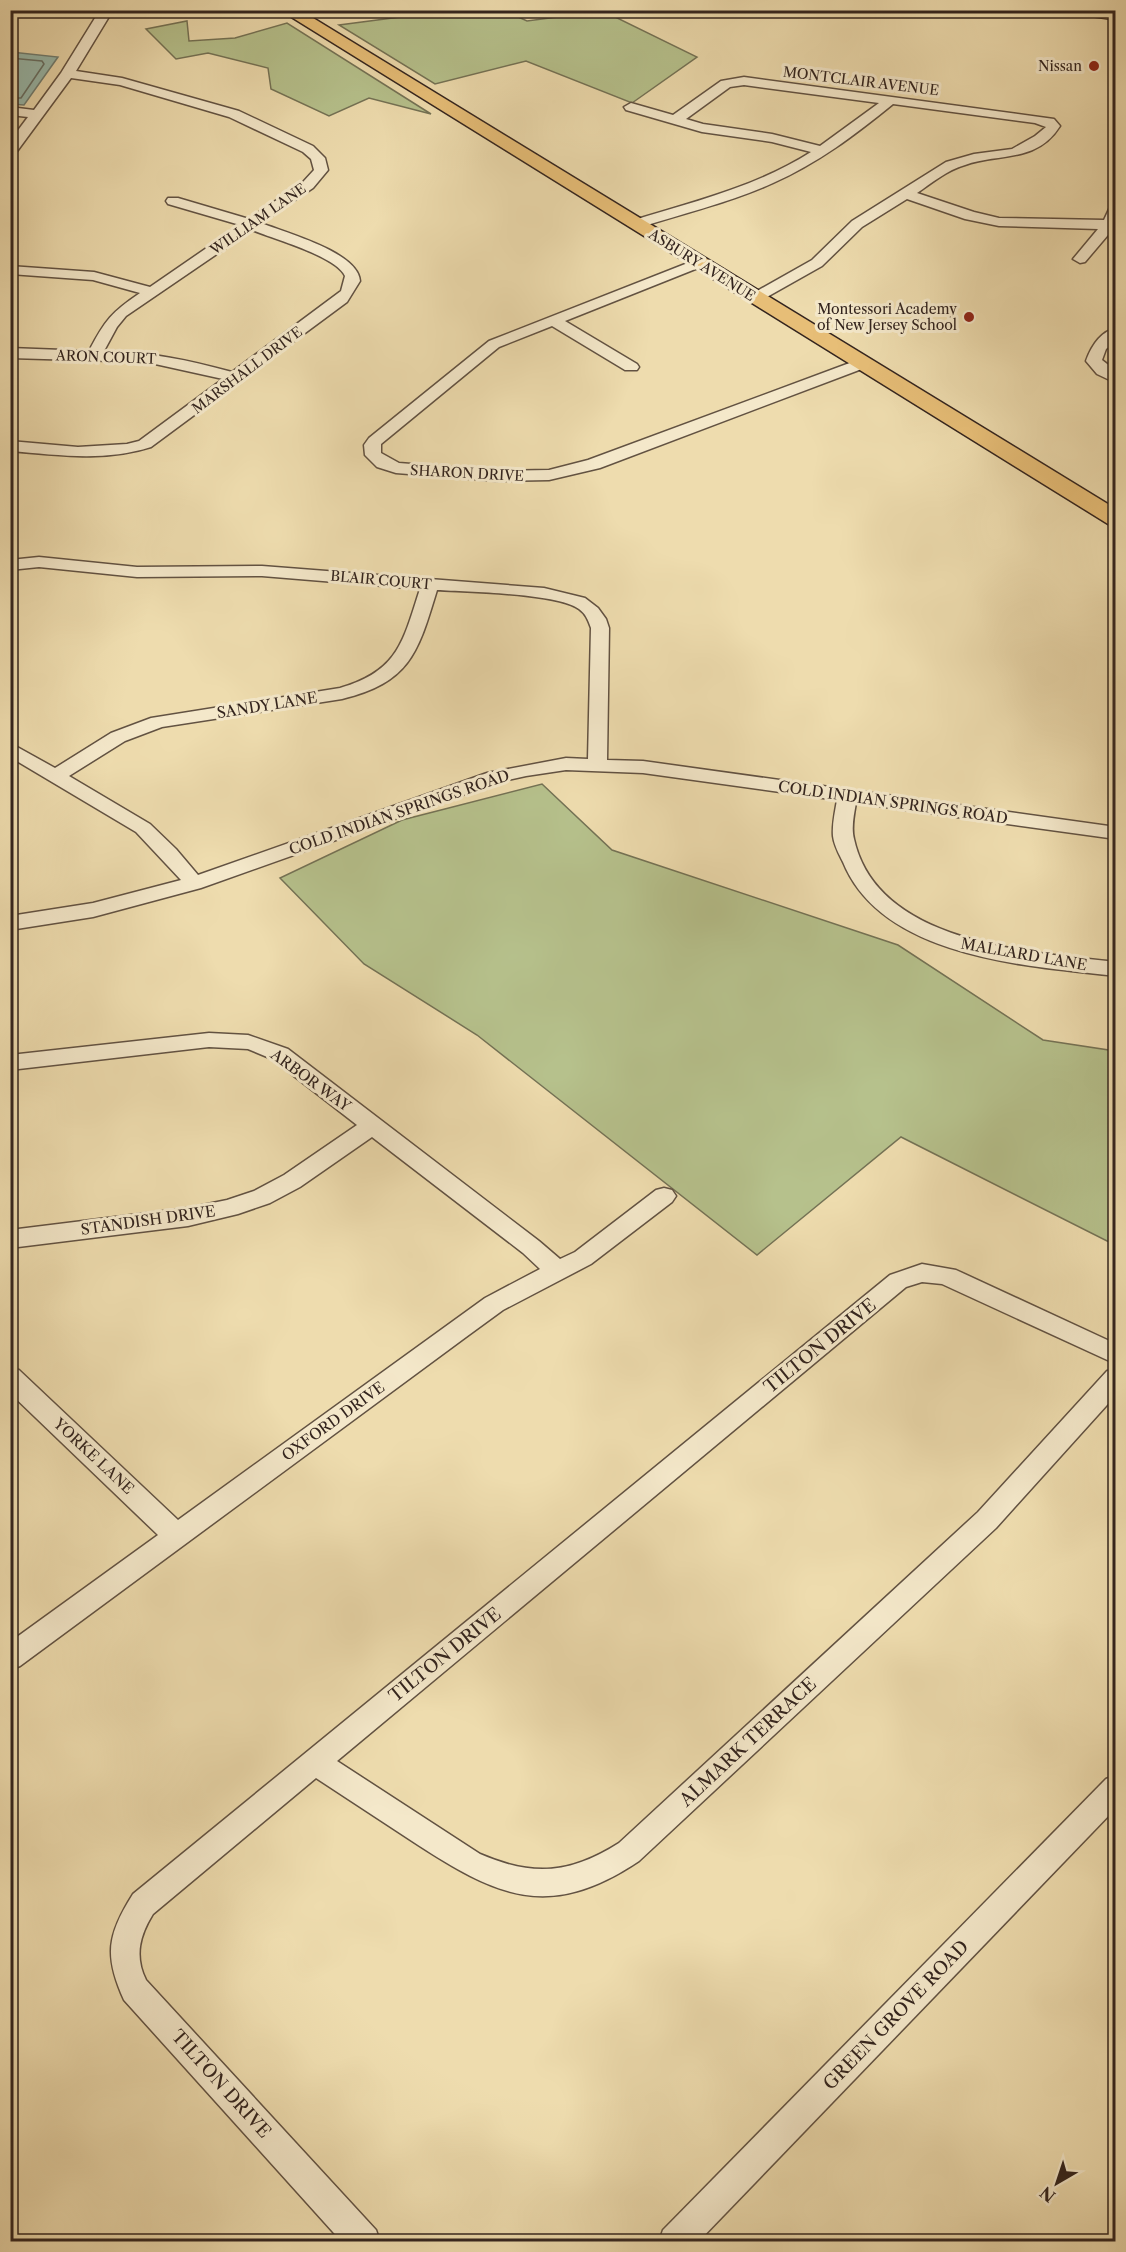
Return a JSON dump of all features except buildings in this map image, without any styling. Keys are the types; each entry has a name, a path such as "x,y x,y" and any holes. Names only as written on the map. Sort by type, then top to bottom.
{"highway":[{"path":"1080,10 1116,15"}],"main road":[{"name":"ASBURY AVENUE","path":"288,10 1116,519"}],"street":[{"path":"10,151 35,114 67,74 107,10"},
{"name":"WILLIAM LANE","path":"67,74 123,82 234,114 314,154 321,164 319,174 314,180 113,320 94,356"},
{"name":"MONTCLAIR AVENUE","path":"677,119 726,84 737,81 1035,119 1053,126 1021,152 1002,157 957,162 908,194"},
{"path":"636,224 765,182 824,151 848,135 890,100"},
{"path":"631,107 708,129 772,138 824,151"},
{"path":"10,111 35,114"},
{"path":"755,298 817,263 857,224 908,194 970,216 991,220 1112,225"},
{"path":"172,201 252,224"},
{"path":"1080,260 1112,225 1116,208"},
{"name":"MARSHALL DRIVE","path":"10,446 99,453 138,447 151,441 342,299 353,285 348,268 335,258 252,224"},
{"name":"SHARON DRIVE","path":"698,263 503,340 478,355 375,441 373,455 387,465 407,470 498,476 549,475 594,464 861,364"},
{"path":"10,270 94,276 153,292"},
{"path":"553,320 631,367"},
{"path":"1116,332 1099,346 1094,361 1103,371 1116,378"},
{"path":"1099,346 1116,349"},
{"name":"ARON COURT","path":"10,353 164,360 235,378"},
{"name":"BLAIR COURT","path":"10,565 39,561 137,572 262,570 560,595 572,599 591,609 600,628 597,764"},
{"name":"SANDY LANE","path":"55,776 118,737 158,722 342,693 368,686 393,670 405,656 430,584"},
{"path":"10,749 143,828 169,852 194,883"},
{"name":"COLD INDIAN SPRINGS ROAD","path":"10,923 93,910 194,883 494,777 556,765 597,764 687,772 1116,833"},
{"name":"MALLARD LANE","path":"847,795 843,838 857,875 872,894 911,924 957,944 1116,969"},
{"name":"ARBOR WAY","path":"10,1063 209,1040 248,1042 280,1054 531,1247 558,1272"},
{"name":"STANDISH DRIVE","path":"10,1239 188,1217 230,1208 262,1197 292,1181 371,1126"},
{"name":"OXFORD DRIVE","path":"10,1658 494,1304 583,1258 663,1196"},
{"name":"TILTON DRIVE","path":"364,2241 135,1990 127,1974 123,1956 129,1927 143,1904 898,1281 910,1275 923,1273 948,1276 1116,1355"},
{"name":"YORKE LANE","path":"10,1377 177,1536"},
{"name":"ALMARK TERRACE","path":"315,1762 470,1863 490,1872 534,1883 562,1883 588,1876 609,1866 637,1844 987,1520 1116,1378"},
{"name":"GREEN GROVE ROAD","path":"675,2241 1116,1788"}],"green space":[{"path":"454,10 505,11 527,21 603,11 697,57 632,103 526,61 435,84 339,25"},
{"path":"187,21 189,41 235,38 287,23 431,114 369,98 329,116 271,89 268,68 208,53 176,59 146,29"},
{"path":"542,784 612,850 898,945 1043,1040 1115,1051 1115,1245 901,1137 757,1255 477,1035 364,964 280,878 402,820"}],"water":[{"path":"11,52 58,57 24,105 11,104"}],"place":[{"name":"Nissan","path":"1094,66"},
{"name":"Montessori Academy of New Jersey School","path":"969,317"}]}
